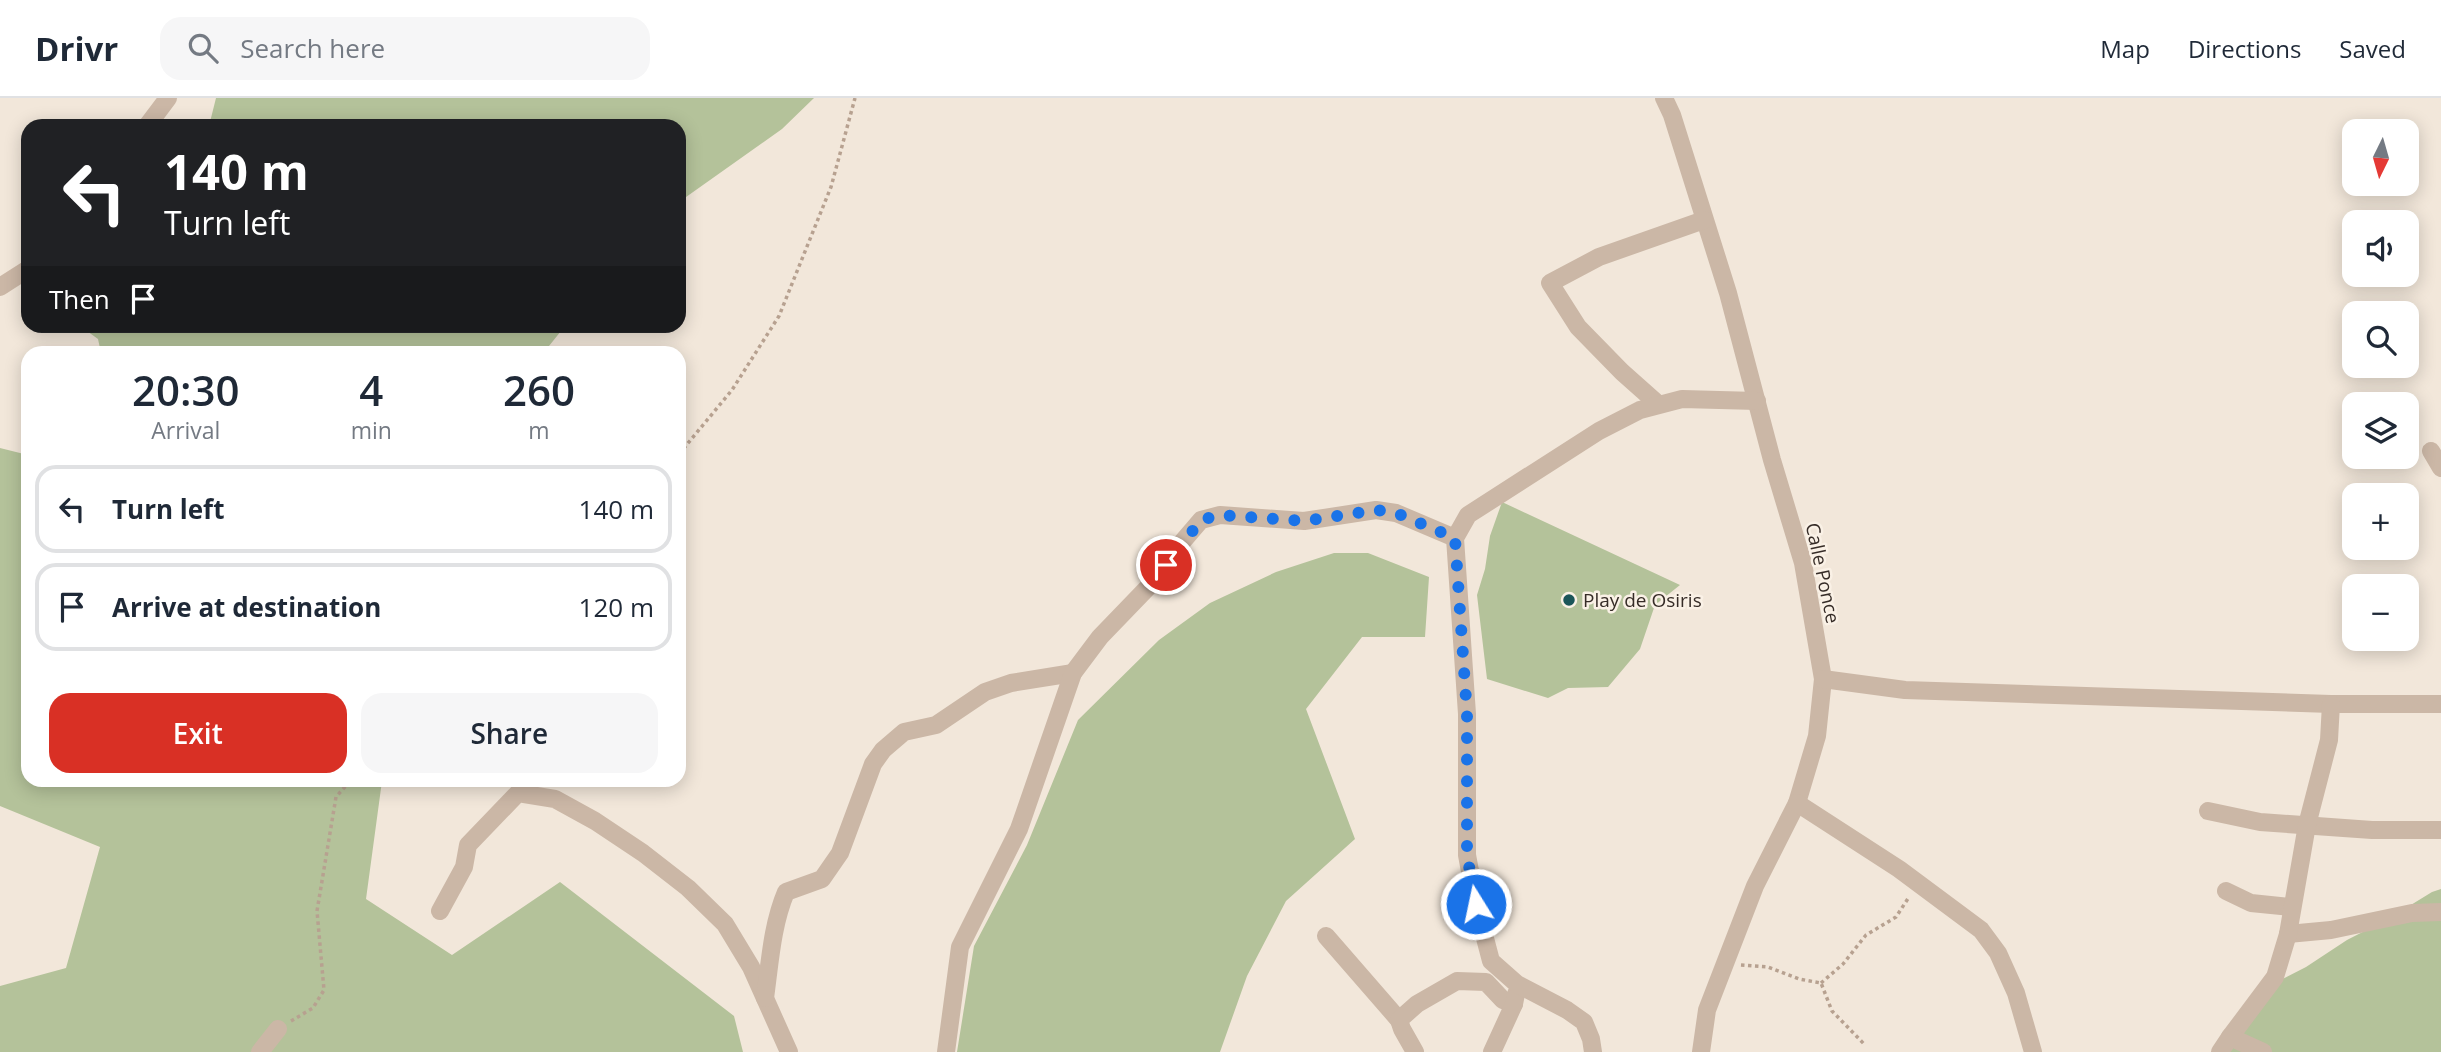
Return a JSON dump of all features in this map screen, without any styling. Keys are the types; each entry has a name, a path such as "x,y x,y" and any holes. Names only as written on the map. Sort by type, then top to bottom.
{"street":[{"path":"151,119 167,98"},
{"name":"Calle Ponce","path":"1664,98 1672,115 1728,293 1803,563 1823,680 1817,736 1797,803 1755,886 1707,1010 1700,1052"},
{"path":"1658,404 1578,327 1550,283 1599,257 1704,220"},
{"path":"0,287 21,274"},
{"path":"1593,1052 1584,1022 1517,984 1491,961 1467,855 1467,714 1455,538 1468,515 1599,431 1640,410 1682,398 1756,401"},
{"path":"2431,451 2441,468"},
{"path":"946,1052 960,947 1019,829 1073,673 1100,637 1154,581 1201,520 1220,515 1304,521 1376,510 1396,513 1455,538"},
{"path":"765,998 777,918 786,892 822,879 840,853 873,764 883,750 904,732 936,725 985,692 1011,683 1073,673"},
{"path":"1823,680 1905,691 2331,704 2441,704"},
{"path":"2263,1052 2225,1044 2275,977 2288,934 2307,825 2329,740 2331,704"},
{"path":"440,911 464,867 468,845 518,793 555,799 595,821 643,853 688,888 725,925 751,967 789,1052"},
{"path":"1797,803 1867,847 1981,930 1998,953 2016,993 2034,1052"},
{"path":"2208,811 2260,822 2372,830 2441,830"},
{"path":"2226,891 2251,904 2291,907"},
{"path":"2288,934 2331,930 2412,913 2441,912"},
{"path":"1326,936 1399,1020 1415,1052"},
{"path":"1399,1020 1417,1004 1457,981 1486,982 1503,1000 1514,1004"},
{"path":"1493,1052 1514,1004 1517,984"},
{"path":"260,1052 278,1029"}],"path":[{"path":"686,446 732,390 779,316 831,187 855,98"},
{"path":"278,1029 313,1008 324,990 317,911 336,797 345,787"},
{"path":"1821,983 1843,964 1866,935 1896,917 1918,883"},
{"path":"1725,964 1768,967 1799,979 1821,983"},
{"path":"1821,983 1832,1011 1865,1045"}],"green space":[{"path":"216,98 814,98 782,129 686,197 686,119 211,119"},
{"path":"90,333 559,333 549,346 100,346 98,339"},
{"path":"0,448 21,453 21,787 381,787 366,899 452,955 560,882 734,1016 743,1052 0,1052 0,986 66,968 100,847 0,806"},
{"name":"Play de Osiris","path":"1502,502 1680,585 1655,605 1640,649 1608,687 1568,688 1548,698 1487,679 1477,595 1485,569 1490,536"},
{"path":"1334,553 1368,553 1429,577 1425,637 1362,637 1306,709 1355,839 1286,901 1247,976 1220,1052 957,1052 974,946 1027,845 1078,720 1159,640 1210,603 1276,572"},
{"path":"2441,889 2441,1052 2220,1052 2265,988"}],"place":[{"name":"Play de Osiris","path":"1569,600"}],"route":[{"path":"1166,565 1201,520 1220,515 1304,521 1376,510 1396,513 1455,538 1467,714 1467,855 1476,904"}]}
